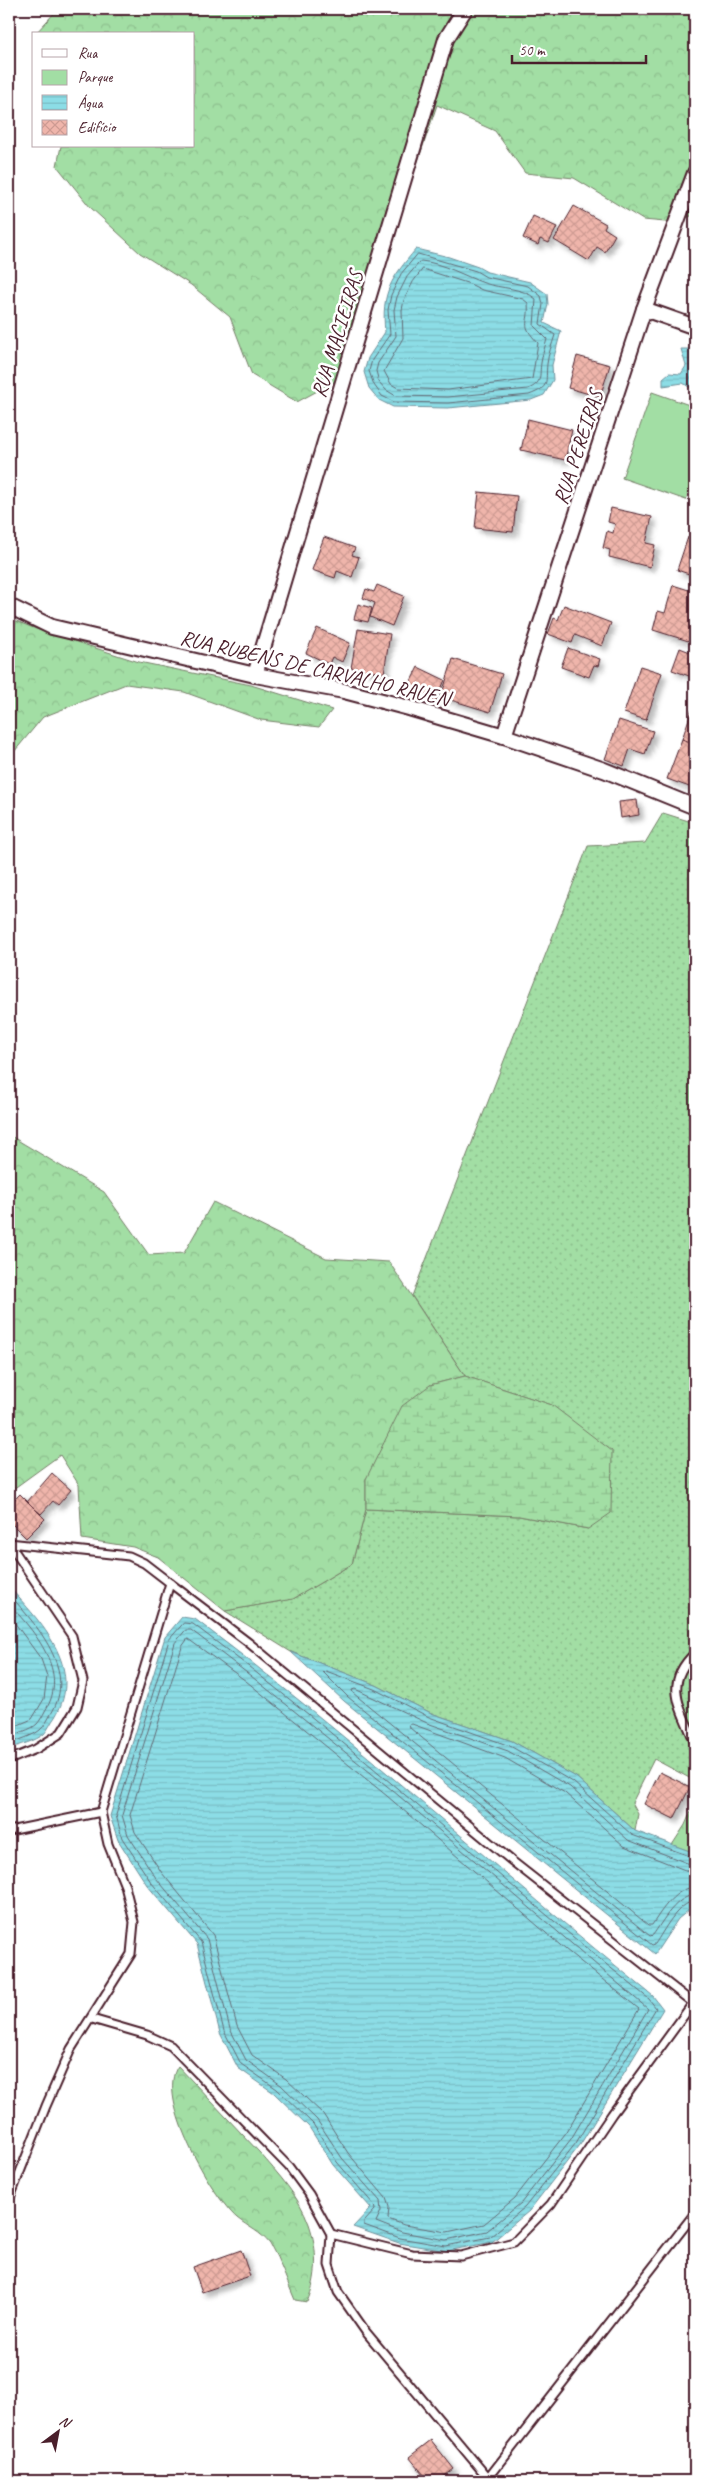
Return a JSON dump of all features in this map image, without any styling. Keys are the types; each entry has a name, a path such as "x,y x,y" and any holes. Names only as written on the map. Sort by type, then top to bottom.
{"street":[{"name":"RUA MACIEIRAS","path":"255,675 446,39 465,9"},
{"name":"RUA PEREIRAS","path":"504,736 644,310 695,173"},
{"path":"644,310 695,327"},
{"name":"RUA RUBENS DE CARVALHO RAUEN","path":"9,606 52,628 255,675 344,691 504,736 604,770 695,807"}],"lane":[{"path":"9,1543 129,1556 144,1563 250,1643 512,1861 694,2004 612,2114 551,2204 514,2242 461,2256 412,2254 330,2234"},
{"path":"9,1543 72,1636 83,1682 76,1707 61,1733 36,1749 9,1760"},
{"path":"9,2200 71,2049 92,2019 131,1954 134,1922 125,1886 108,1844 101,1812 170,1583"},
{"path":"695,1653 688,1660 677,1682 676,1695 695,1743"},
{"path":"9,1830 101,1812"},
{"path":"92,2019 147,2035 171,2046 289,2167 310,2194 330,2234 329,2264 338,2292 366,2332 487,2479 695,2213"}],"green space":[{"path":"58,9 695,9 695,214 676,223 643,220 574,178 525,173 495,131 437,105 345,376 297,402 252,375 230,317 191,285 140,253 90,207 57,166 61,148 195,148 195,32 37,32"},
{"path":"652,392 695,407 695,474 686,500 622,478"},
{"path":"9,618 36,629 139,662 251,685 332,710 319,727 261,720 184,692 126,684 43,717 9,758"},
{"path":"663,813 695,823 695,1781 654,1759 632,1803 638,1814 635,1831 576,1777 512,1741 431,1713 376,1685 291,1652 225,1611 293,1599 352,1564 366,1509 519,1516 588,1529 552,1405 465,1376 412,1296 588,846 645,843"},
{"path":"9,1135 104,1192 149,1255 184,1253 213,1202 326,1258 389,1262 465,1376 430,1385 366,1479 366,1509 352,1564 293,1599 225,1611 158,1557 133,1547 82,1539 79,1485 60,1455 9,1492"},
{"path":"465,1376 552,1405 612,1451 611,1513 588,1529 519,1516 366,1509 366,1479 402,1406 430,1385"},
{"path":"695,1802 695,1853 672,1845 685,1825"},
{"path":"178,2066 259,2152 300,2204 312,2234 316,2263 311,2293 307,2302 295,2300 270,2244 259,2233 237,2218 226,2206 201,2168 189,2145 174,2100 173,2081"}],"water":[{"path":"416,249 449,257 487,272 530,282 547,294 548,304 544,323 561,331 552,365 553,380 544,395 531,400 448,408 393,407 379,400 369,388 364,372 368,358 385,332 386,296 394,278"},
{"path":"681,349 695,349 695,391 683,383 663,386 663,378 669,373 681,374 686,366"},
{"path":"9,1587 46,1631 62,1664 65,1681 63,1699 55,1717 45,1732 37,1739 9,1749"},
{"path":"182,1617 195,1619 311,1710 653,1996 663,2009 580,2145 529,2211 492,2242 447,2251 399,2243 353,2227 371,2208 333,2165 309,2127 274,2093 238,2068 220,2033 197,1944 147,1885 118,1840 110,1816 165,1637"},
{"path":"291,1652 376,1685 431,1713 512,1741 576,1777 635,1831 695,1853 695,1905 678,1919 655,1954 344,1701"}],"building":[{"path":"574,206 606,224 604,228 615,235 605,252 597,247 589,261 554,240"},
{"path":"533,216 557,227 549,243 540,239 538,245 523,238"},
{"path":"577,356 610,365 600,397 568,388"},
{"path":"528,419 572,430 565,460 521,450"},
{"path":"479,492 517,496 513,532 475,528"},
{"path":"611,508 652,517 646,543 655,545 650,567 609,557 610,550 603,548 607,531 613,533 615,524 608,522"},
{"path":"324,537 355,548 352,555 359,557 352,577 337,571 335,578 312,570"},
{"path":"688,537 695,540 695,576 677,570"},
{"path":"377,585 404,596 392,626 370,617 375,603 363,598 366,589 374,592"},
{"path":"673,585 695,592 695,643 653,630 658,611 665,613"},
{"path":"358,604 372,608 368,622 354,619"},
{"path":"564,605 611,623 602,646 575,635 572,643 548,634 554,618 558,620"},
{"path":"317,628 350,643 342,662 332,657 329,664 306,653"},
{"path":"358,629 390,634 384,673 351,668"},
{"path":"568,648 600,659 598,666 594,665 589,677 561,667"},
{"path":"680,648 695,654 695,678 672,670"},
{"path":"453,659 502,674 490,712 441,697"},
{"path":"640,666 662,673 646,720 624,713"},
{"path":"418,667 445,680 435,702 407,689"},
{"path":"692,710 695,712 695,744 682,739"},
{"path":"619,720 653,731 645,754 630,749 624,766 605,759"},
{"path":"682,739 695,744 695,789 667,779"},
{"path":"637,800 639,815 621,818 619,802"},
{"path":"52,1473 71,1490 58,1505 53,1501 41,1514 27,1502"},
{"path":"20,1494 45,1519 26,1538 9,1521 9,1505"},
{"path":"660,1772 690,1787 674,1819 644,1804"},
{"path":"241,2250 250,2276 202,2292 193,2267"},
{"path":"431,2440 454,2469 438,2481 429,2481 409,2457"}]}
